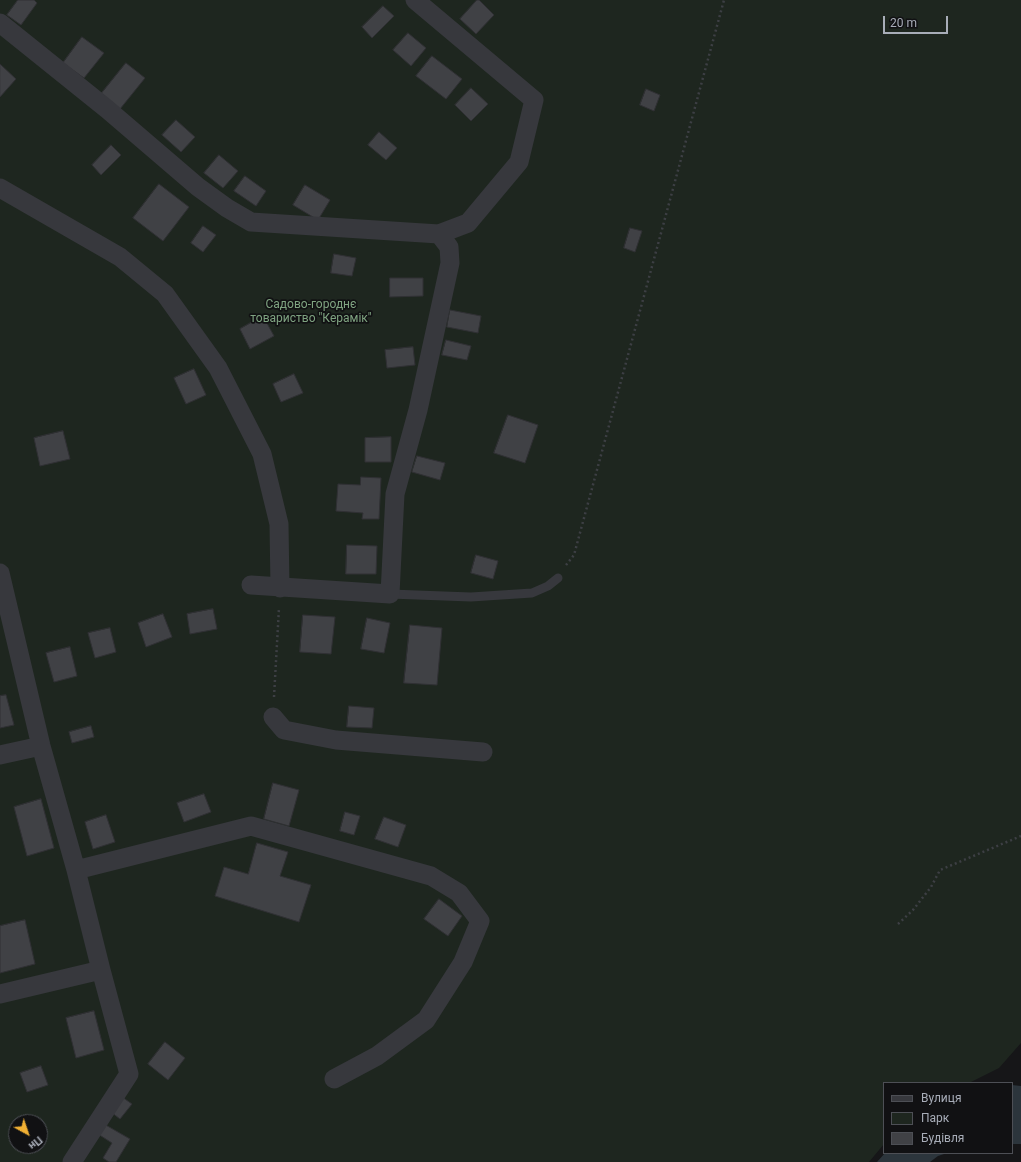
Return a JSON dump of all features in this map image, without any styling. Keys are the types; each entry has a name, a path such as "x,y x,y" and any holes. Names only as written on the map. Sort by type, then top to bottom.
{"street":[{"path":"0,23 107,109 198,187 227,208 251,222 439,234 468,223 519,162 534,100 415,0"},
{"path":"0,188 120,257 165,294 218,368 262,454 279,524 280,588"},
{"path":"251,585 390,594 394,494 418,410 450,263 449,247 439,234"},
{"path":"0,573 42,746 129,1074 72,1162"},
{"path":"273,717 284,730 336,740 483,752"},
{"path":"0,755 42,746"},
{"path":"76,870 251,826 431,876 459,893 480,921 463,962 426,1020 377,1056 334,1079"},
{"path":"0,994 101,970"}],"lane":[{"path":"390,594 472,597 532,593 548,586 558,578"}],"path":[{"path":"558,578 574,555 724,0"},
{"path":"273,717 280,588"},
{"path":"898,924 913,910 931,887 940,870 1021,836"}],"green space":[{"name":"Садово-городнє товариство \"Керамік\"","path":"0,0 1021,0 1021,1043 999,1068 971,1082 883,1082 883,1145 869,1162 0,1162"}],"shaded area":[{"path":"1013,1085 1021,1086 1021,1144 1013,1144"},
{"path":"884,1154 944,1154 938,1156 930,1162 877,1162"}],"building":[{"path":"18,0 34,0 37,3 21,25 7,15"},
{"path":"477,0 479,0 494,15 476,34 460,19"},
{"path":"383,6 394,16 372,38 362,27"},
{"path":"408,33 426,48 411,66 393,50"},
{"path":"82,37 104,53 84,78 63,63"},
{"path":"432,56 462,79 446,99 416,76"},
{"path":"126,63 145,78 120,109 101,94"},
{"path":"0,64 16,79 0,97"},
{"path":"471,88 488,104 471,121 455,105"},
{"path":"646,89 660,95 654,111 640,105"},
{"path":"176,120 195,137 181,152 162,135"},
{"path":"379,132 397,148 386,160 368,145"},
{"path":"111,145 121,155 101,175 92,165"},
{"path":"219,155 238,171 223,188 204,173"},
{"path":"245,176 266,191 256,206 234,191"},
{"path":"159,184 189,207 163,241 133,218"},
{"path":"305,185 330,200 318,220 293,205"},
{"path":"203,226 216,235 203,252 191,243"},
{"path":"630,228 642,231 635,252 624,248"},
{"path":"334,254 356,258 352,276 331,273"},
{"path":"390,278 423,278 423,296 390,297"},
{"path":"450,310 481,316 478,333 447,327"},
{"path":"263,316 274,336 250,349 240,329"},
{"path":"446,340 471,346 467,360 442,355"},
{"path":"413,347 415,365 387,368 385,350"},
{"path":"194,369 206,395 186,404 174,378"},
{"path":"294,374 303,393 281,402 273,384"},
{"path":"508,415 538,425 525,463 494,453"},
{"path":"63,431 70,459 40,466 34,438"},
{"path":"391,437 391,462 365,462 365,438"},
{"path":"417,456 445,463 440,480 412,472"},
{"path":"361,477 381,478 379,519 362,519 363,513 336,511 338,484 360,485"},
{"path":"347,545 377,546 376,574 346,574"},
{"path":"476,555 498,561 493,579 471,573"},
{"path":"213,609 217,629 190,634 187,614"},
{"path":"163,614 172,637 146,647 138,623"},
{"path":"303,615 335,617 331,654 300,652"},
{"path":"367,618 390,623 384,653 361,649"},
{"path":"410,625 442,628 437,685 404,683"},
{"path":"110,628 116,652 95,658 88,633"},
{"path":"70,647 77,676 54,682 46,653"},
{"path":"6,695 14,725 0,728 0,696"},
{"path":"349,706 374,708 372,728 347,727"},
{"path":"91,726 94,737 72,743 69,732"},
{"path":"273,783 299,790 289,826 264,819"},
{"path":"204,794 211,812 184,822 177,803"},
{"path":"41,799 54,848 27,856 14,807"},
{"path":"345,812 360,816 354,835 340,831"},
{"path":"106,815 115,842 93,849 85,822"},
{"path":"384,817 406,825 398,847 375,839"},
{"path":"257,843 288,852 280,876 311,885 299,922 215,896 224,867 248,874"},
{"path":"439,899 462,916 448,936 424,919"},
{"path":"25,920 35,964 0,973 0,926"},
{"path":"94,1011 104,1050 76,1058 66,1018"},
{"path":"165,1042 185,1058 168,1080 148,1064"},
{"path":"41,1066 48,1085 27,1092 20,1073"},
{"path":"122,1097 132,1104 120,1119 111,1112"},
{"path":"104,1124 130,1139 116,1162 109,1162 103,1158 112,1143 98,1134"}]}
